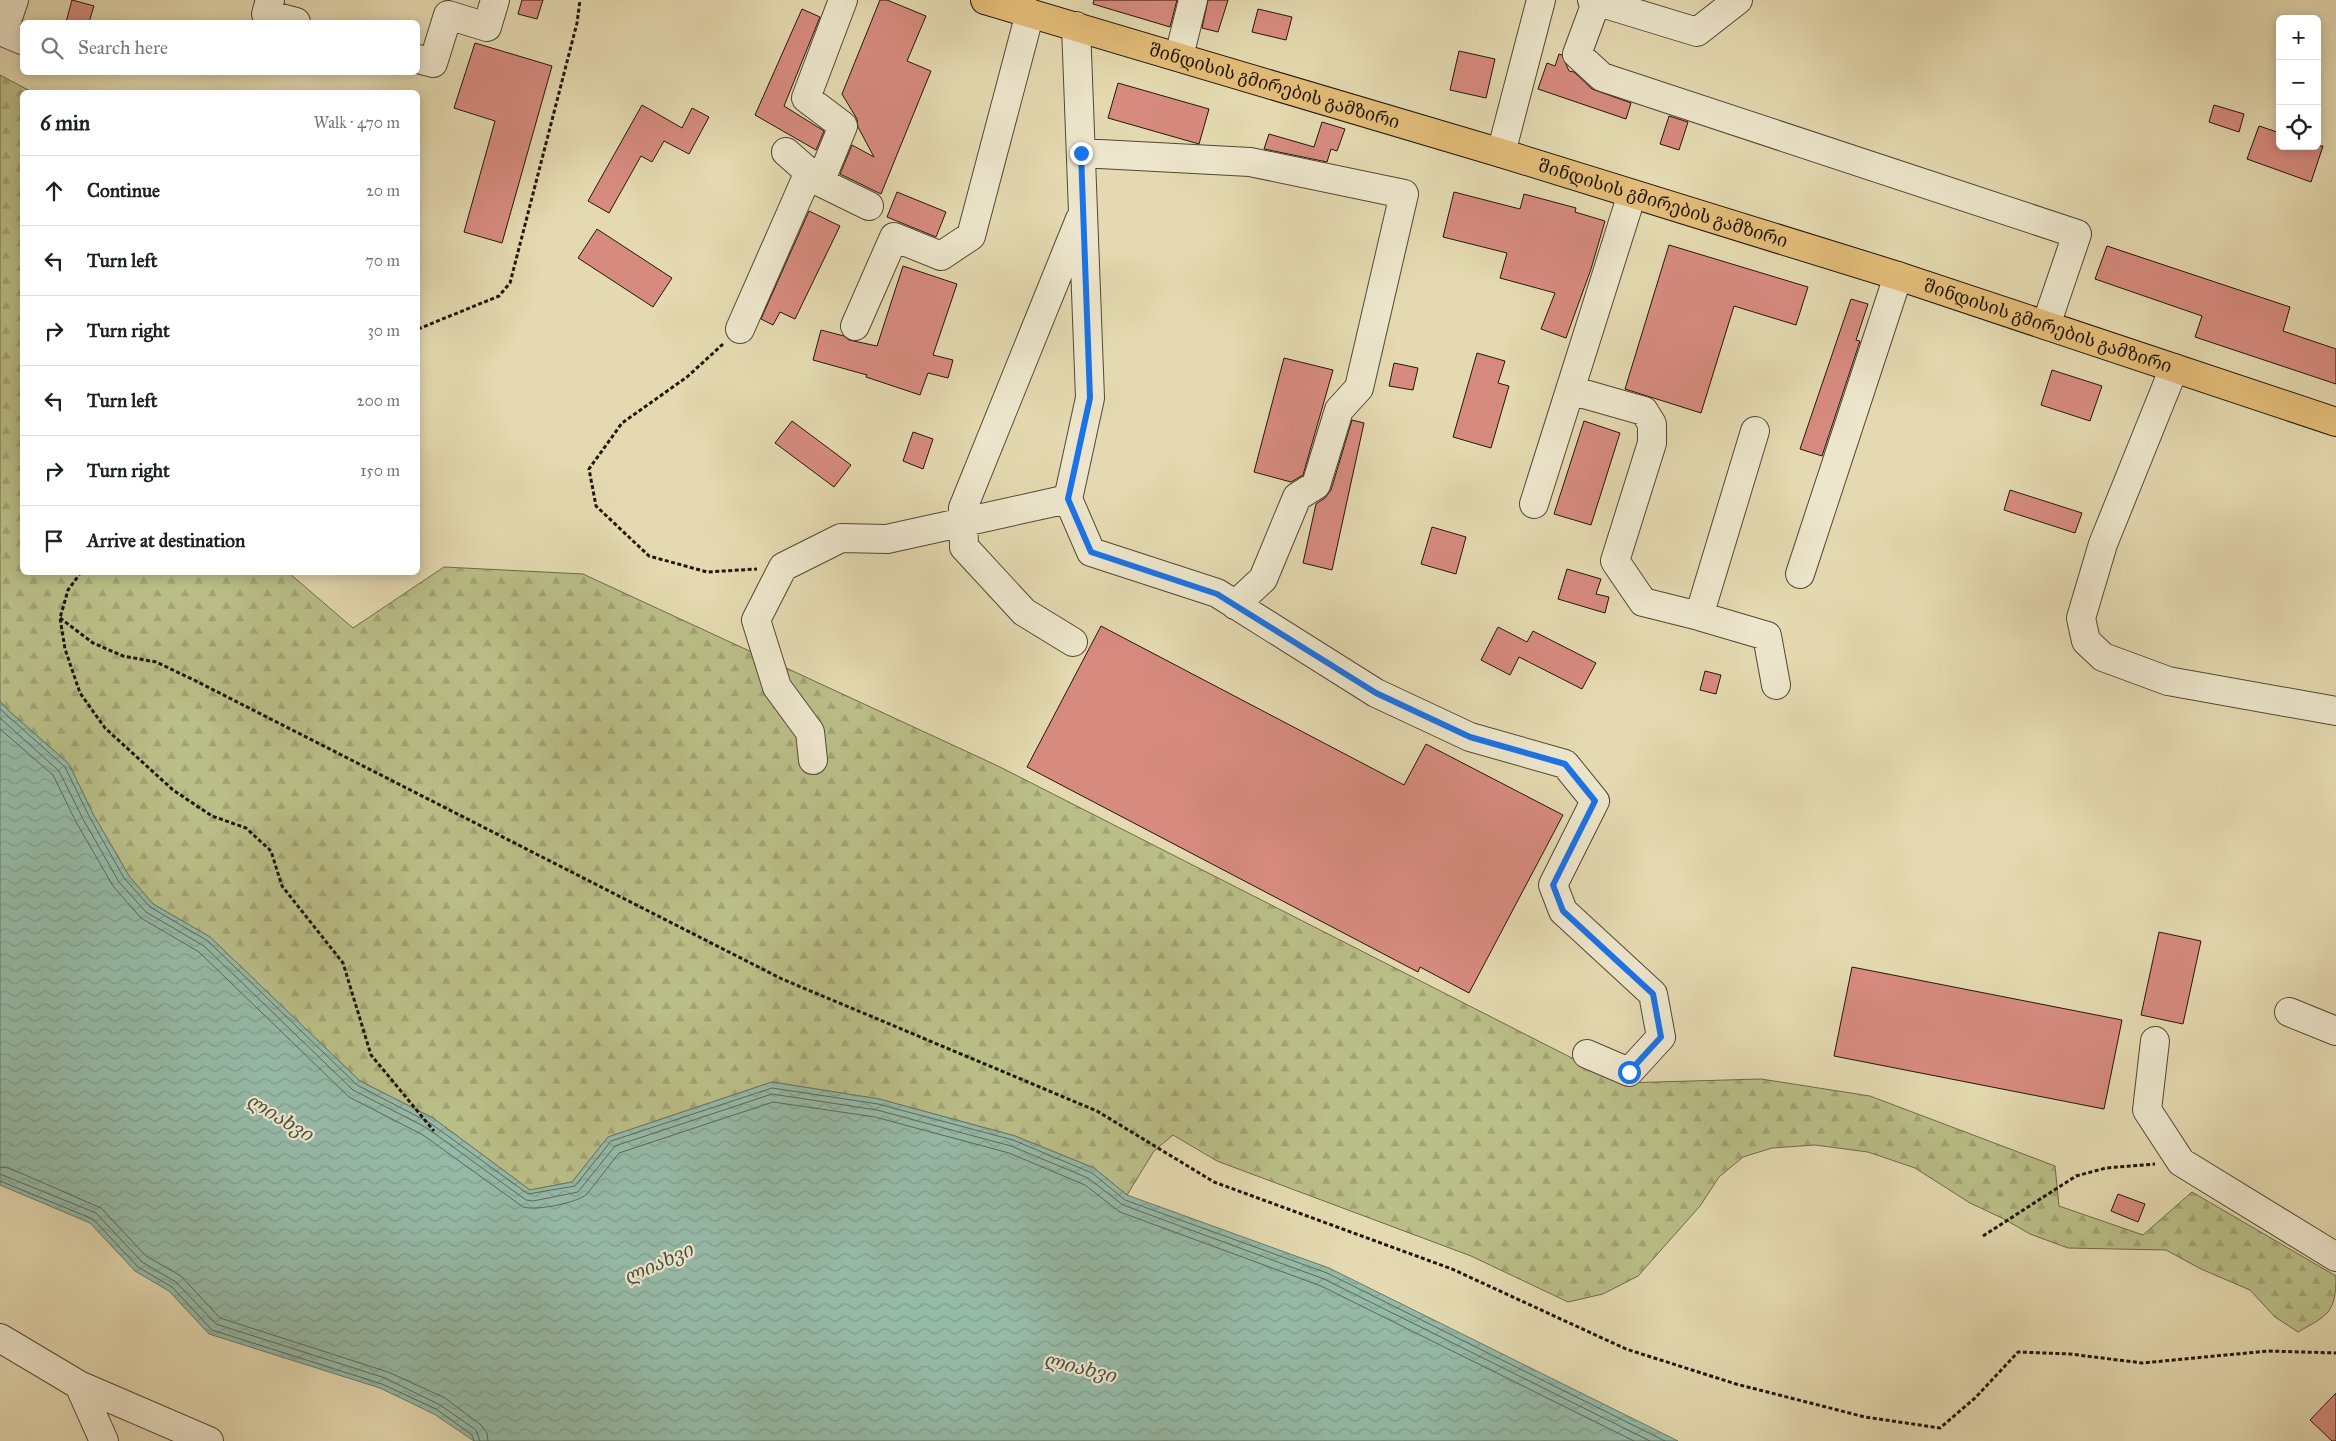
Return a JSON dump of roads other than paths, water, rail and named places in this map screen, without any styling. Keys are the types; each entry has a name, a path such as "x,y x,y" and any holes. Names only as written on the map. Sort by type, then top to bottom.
{"main road":[{"name":"შინდისის გმირების გამზირი","path":"985,0 1501,153 1898,276 2336,422"}],"street":[{"path":"14,0 3,32 20,39"},
{"path":"270,0 266,14 288,20"},
{"path":"420,59 433,63 448,15 487,27 495,0"},
{"path":"740,329 815,177 843,126 806,98 843,0"},
{"path":"1179,56 1193,0"},
{"path":"1501,153 1541,0"},
{"path":"1738,0 1697,32 1595,0 1577,54 1602,77 2077,234 2046,325"},
{"path":"855,326 894,237 940,256 971,236 1030,13"},
{"path":"1076,26 1090,398 1068,499 1091,552 1217,594 1376,693 1470,737 1565,764 1595,801 1553,885 1563,911 1653,994 1661,1037 1629,1072 1587,1054"},
{"path":"786,152 815,177 869,206"},
{"path":"1081,153 1250,162 1404,194 1359,388 1339,410 1316,485 1297,497 1263,579 1235,605"},
{"path":"1534,504 1632,194"},
{"path":"1073,642 1024,612 964,547 963,508 1084,211"},
{"path":"1800,574 1898,276"},
{"path":"2174,368 2103,544 2081,618 2086,641 2104,657 2168,681 2336,711"},
{"path":"1570,390 1644,411 1652,424 1652,443 1615,561 1643,602 1766,636 1776,685"},
{"path":"1699,616 1755,431"},
{"path":"813,760 810,732 777,687 756,620 782,567 841,538 887,539 963,524 1068,499"},
{"path":"2289,1012 2336,1031"},
{"path":"2155,1041 2147,1110 2180,1162 2336,1257"},
{"path":"0,1338 79,1385 209,1441"},
{"path":"79,1385 104,1441"}],"water":[{"name":"ლიახვი","path":"0,701 69,764 93,814 129,876 153,904 210,937 360,1081 433,1118 530,1190 572,1182 608,1137 772,1082 879,1099 1015,1136 1094,1168 1127,1195 1329,1268 1678,1441 474,1441 434,1414 380,1388 209,1334 169,1291 135,1271 90,1223 0,1185"}]}
